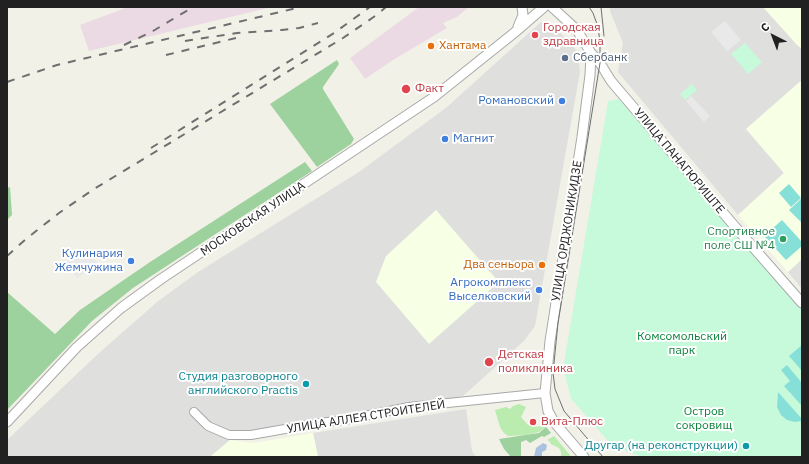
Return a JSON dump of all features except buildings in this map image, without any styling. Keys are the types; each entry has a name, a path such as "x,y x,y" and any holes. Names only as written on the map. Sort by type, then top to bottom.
{"street":[{"name":"МОСКОВСКАЯ УЛИЦА","path":"514,34 523,15 522,7"},
{"name":"МОСКОВСКАЯ УЛИЦА","path":"7,422 77,347 121,308 161,279 434,97 514,34 544,7"},
{"path":"552,7 577,30 591,53"},
{"name":"УЛИЦА ПАНАГЮРИШТЕ","path":"591,53 600,63 611,81 802,303"},
{"name":"УЛИЦА ОРДЖОНИКИДЗЕ","path":"584,457 554,422 548,411 545,393 550,341 582,137 590,75 591,53"},
{"name":"УЛИЦА АЛЛЕЯ СТРОИТЕЛЕЙ","path":"194,412 208,426 230,435 251,435 345,420 409,407 545,393"}],"shaded area":[{"path":"128,7 272,7 89,51 80,25"},
{"path":"419,7 469,7 457,17 443,23 447,28 393,60 365,79 350,58"},
{"path":"610,7 763,7 802,49 802,80 746,129 784,173 738,215 618,72 623,43 610,11"},
{"path":"763,7 802,7 802,49 797,45"},
{"path":"725,21 741,40 727,51 711,32"},
{"path":"541,22 552,24 578,52 580,72 535,326 524,341 463,396 409,407 250,432 230,433 211,423 198,410 191,415 205,430 230,440 210,457 7,457 7,440 99,353 157,302 198,272 359,172 447,107"},
{"path":"802,80 802,259 788,272 738,215 784,173 746,129"},
{"path":"691,96 710,116 704,122 686,101"},
{"path":"789,184 801,198 791,207 779,193"},
{"path":"802,198 802,223 789,210"},
{"path":"436,210 499,282 429,344 376,282 386,256"},
{"name":"Спортивное поле СШ №4","path":"782,220 802,242 802,246 786,260 764,236"},
{"path":"87,247 98,264 77,278 66,262"},
{"path":"802,259 802,289 788,272"},
{"path":"802,345 802,371 789,356"},
{"path":"787,365 802,383 802,406 784,386 790,381 781,370"},
{"path":"778,392 802,419 802,421 795,422 787,420 781,415 777,407"},
{"path":"466,409 472,451 476,457 318,457 313,433"},
{"path":"313,433 318,457 210,457 230,440 254,443"},
{"path":"543,443 547,445 546,450 542,452 542,457 534,457 536,448"}],"green space":[{"path":"745,43 762,62 748,74 731,54"},
{"path":"337,60 339,64 323,89 354,139 351,144 317,167 270,104"},
{"path":"692,84 697,90 685,100 680,94"},
{"name":"Комсомольский парк","path":"619,99 802,309 802,457 642,457 626,451 608,441 571,399 565,375 564,363 608,101"},
{"path":"305,162 312,171 133,288 92,321 7,410 7,292 55,334 80,310 150,262"},
{"path":"10,187 12,215 7,220 7,188"},
{"path":"519,404 526,407 521,417 528,425 534,427 546,427 539,432 526,435 508,436 504,433 500,427 495,410 506,407 510,409"},
{"path":"546,427 551,433 530,443 526,440 521,442 521,457 511,457 504,449 499,439 539,433"},
{"path":"554,436 570,455 569,457 561,456 559,448 547,440"}],"tram line":[{"path":"589,7 598,27 600,63 558,323 553,373 555,389 564,411 603,457"},
{"path":"601,7 604,36"}],"railway":[{"path":"124,45 153,31 193,7"},
{"path":"7,82 57,65 301,7"},
{"path":"151,148 334,33 370,7"},
{"path":"7,256 59,213 94,189 343,38 386,7"},
{"path":"185,41 237,33 299,28 318,23"},
{"path":"166,55 236,38"}],"place":[{"name":"Городская здравница","path":"535,35"},
{"name":"Хантама","path":"431,46"},
{"name":"Сбербанк","path":"565,58"},
{"name":"Факт","path":"406,89"},
{"name":"Романовский","path":"562,101"},
{"name":"Магнит","path":"445,139"},
{"name":"Спортивное поле СШ №4","path":"783,239"},
{"name":"Кулинария Жемчужина","path":"131,261"},
{"name":"Два сеньора","path":"542,265"},
{"name":"Агрокомплекс Выселковский","path":"539,290"},
{"name":"Детская поликлиника","path":"489,362"},
{"name":"Студия разговорного английского Practis","path":"306,384"},
{"name":"Вита-Плюс","path":"533,422"},
{"name":"Другар (на реконструкции)","path":"746,446"}],"park label":[{"name":"Остров сокровищ","path":"704,419"}]}
